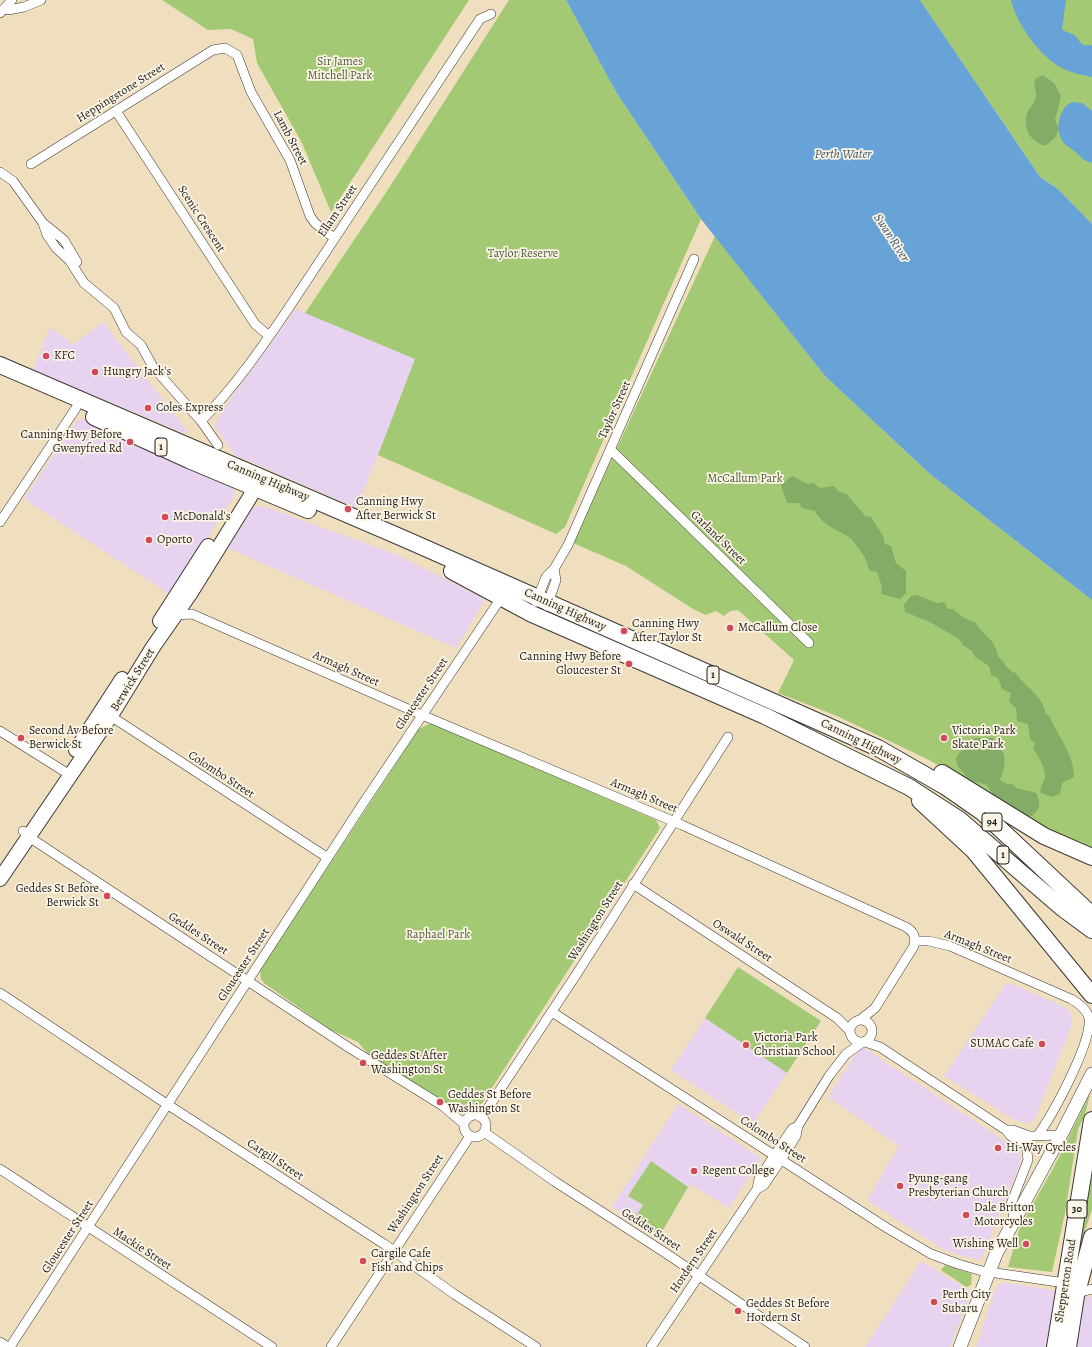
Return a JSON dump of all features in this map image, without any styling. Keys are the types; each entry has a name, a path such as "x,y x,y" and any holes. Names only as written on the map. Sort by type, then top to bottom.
{"highway":[{"name":"Canning Highway","path":"0,365 173,438 253,481 402,547 538,616 765,716 909,787 936,803 972,829 1061,907 1092,930"},
{"name":"Canning Highway","path":"0,377 253,481 407,540 878,748 946,787 982,812 1092,915"},
{"path":"878,748 918,760 955,780 1044,836 1092,857"},
{"path":"909,787 926,808 974,851 1086,1000"},
{"name":"Shepperton Road","path":"1055,1347 1092,1120"},
{"name":"Shepperton Road","path":"1068,1347 1076,1296 1087,1272 1092,1237"}],"main road":[{"name":"Berwick Street","path":"0,879 26,834 66,773 185,601 253,481"},
{"name":"Berwick Street","path":"106,714 253,481"},
{"name":"Berwick Street","path":"0,866 26,834"},
{"path":"960,1347 996,1254 1014,1217 1035,1184 1092,1074"}],"street":[{"path":"3,10 12,0"},
{"path":"3,10 18,9 41,0"},
{"name":"Ellam Street","path":"201,421 220,401 269,336 480,18 492,14"},
{"name":"Lamb Street","path":"225,48 237,55 251,92 283,146 310,216 315,223 334,238"},
{"name":"Heppingstone Street","path":"31,164 213,50 225,48"},
{"name":"Scenic Crescent","path":"116,111 256,324 269,336"},
{"path":"0,172 12,180 42,223 64,240 70,257 84,283 114,308 126,332 141,345 153,368 201,421 218,445"},
{"name":"Taylor Street","path":"538,616 543,601 546,577 554,569 568,545 694,259"},
{"path":"0,522 76,408"},
{"name":"Garland Street","path":"611,450 809,643"},
{"name":"Gloucester Street","path":"9,1347 328,858 501,598"},
{"path":"185,601 192,614"},
{"name":"Armagh Street","path":"175,615 192,614 422,715 675,822 906,927 912,930 915,941 929,941 950,946 1086,1000"},
{"name":"Colombo Street","path":"106,714 328,858"},
{"path":"0,731 66,773"},
{"name":"Washington Street","path":"480,1117 486,1111 552,1012 633,884 675,822 728,736"},
{"name":"Geddes Street","path":"26,834 351,1049 443,1106 464,1124"},
{"name":"Oswald Street","path":"633,884 837,1018 850,1033"},
{"path":"915,941 913,949 875,1008 850,1026 850,1033 854,1040 880,1047 1006,1130 1011,1136 1031,1139 1061,1135"},
{"name":"Cargill Street","path":"0,993 168,1105 393,1251 454,1294 536,1347"},
{"path":"1014,1217 1011,1204 1028,1160 1031,1139 1066,1088 1090,1034 1086,1000"},
{"path":"864,1042 870,1038 875,1008"},
{"name":"Colombo Street","path":"552,1012 778,1158 931,1254 958,1264 989,1271 1065,1284"},
{"name":"Oswald Street","path":"837,1018 858,1021"},
{"path":"858,1021 868,1022 880,1047"},
{"name":"Hordern Street","path":"846,1054 850,1033"},
{"name":"Hordern Street","path":"651,1347 757,1189 764,1185 778,1158 796,1136 798,1126 829,1076 846,1054 864,1042"},
{"name":"Geddes Street","path":"443,1106 471,1116"},
{"path":"471,1116 480,1117 485,1124 484,1132 476,1137 470,1136 466,1132 464,1124 471,1116"},
{"name":"Geddes Street","path":"484,1132 559,1185 805,1347"},
{"name":"Washington Street","path":"331,1347 470,1136"},
{"name":"Mackie Street","path":"0,1169 272,1347"},
{"path":"1076,1296 1080,1292 1092,1290"},
{"path":"0,1342 9,1347"}],"shaded area":[{"path":"296,309 415,359 357,508 235,455 214,425 227,404"},
{"path":"103,322 187,431 186,434 33,370 50,327 73,345"},
{"path":"83,418 127,441 233,487 235,493 233,498 171,595 24,499 76,422"},
{"path":"263,506 395,554 482,597 483,603 456,648 228,548 254,507"},
{"name":"Victoria Park Christian School","path":"738,967 821,1021 753,1124 671,1070"},
{"path":"1007,982 1065,1007 1070,1012 1072,1018 1071,1027 1034,1121 1024,1123 1013,1119 944,1076"},
{"path":"861,1046 1020,1151 1021,1160 981,1260 962,1256 942,1249 867,1200 899,1146 828,1097"},
{"name":"Regent College","path":"678,1104 761,1158 729,1208 690,1184 660,1235 633,1221 612,1207"},
{"path":"921,1261 971,1292 950,1347 865,1347"},
{"path":"1004,1282 1092,1297 1092,1347 976,1347 996,1287"}],"green space":[{"name":"Sir James Mitchell Park","path":"162,0 469,0 331,212 302,143 257,63 253,39 231,29 208,30"},
{"name":"Taylor Reserve","path":"509,0 566,0 616,92 701,219 565,527 556,534 378,455 415,359 305,313 389,188"},
{"path":"920,0 1092,0 1092,224 1058,189 1040,177"},
{"path":"1043,75 1054,83 1061,96 1055,120 1059,129 1055,138 1045,146 1033,139 1026,127 1027,114 1036,97 1034,84 1035,79"},
{"name":"McCallum Park","path":"715,236 825,376 930,474 1092,600 1092,851 1044,832 962,779 929,760 837,716 778,693 794,660 738,610 730,611 724,616 716,611 706,615 693,609 626,566 573,543"},
{"path":"792,476 808,484 813,483 820,488 834,486 839,492 847,494 865,516 871,517 883,536 885,544 891,546 896,563 906,571 906,593 900,599 881,594 882,587 877,572 869,570 864,556 850,538 826,524 815,511 802,508 799,503 787,503 781,485"},
{"path":"917,595 937,603 944,602 948,609 953,609 964,618 976,623 995,646 998,657 1010,670 1016,673 1041,701 1046,714 1049,716 1065,745 1073,769 1074,777 1062,783 1060,794 1053,797 1041,793 1041,787 1045,774 1043,766 1033,749 1035,743 1030,739 1028,724 1017,721 1016,708 1009,702 1011,693 1002,689 998,678 991,675 989,666 975,657 972,651 963,645 959,639 930,622 905,612 904,605 911,596"},
{"name":"Raphael Park","path":"429,724 434,724 656,820 660,828 477,1111 467,1114 443,1102 379,1062 368,1054 358,1042 331,1030 264,983 261,979 260,970 419,729"},
{"path":"975,738 993,738 1001,748 1005,762 1000,780 1007,784 1013,784 1016,788 1036,793 1039,800 1039,808 1032,816 1025,816 992,798 992,793 987,785 969,780 957,765 956,758 964,746"},
{"path":"738,967 821,1021 787,1073 705,1018"},
{"path":"1090,1094 1085,1115 1078,1129 1065,1213 1052,1272 1008,1267 1020,1227 1054,1167"},
{"path":"1092,1137 1092,1209 1077,1256"},
{"path":"651,1161 688,1187 660,1235 633,1221 643,1205 628,1196"},
{"path":"945,1265 972,1274 971,1285 966,1287 941,1270"}],"water":[{"name":"Perth Water","path":"566,0 920,0 1040,177 1058,189 1092,224 1092,600 930,474 825,376 701,219 616,92"},
{"path":"1011,0 1066,0 1062,30 1074,35 1084,45 1092,45 1092,77 1063,69 1040,51 1022,26"},
{"path":"1072,102 1082,103 1092,111 1092,163 1084,160 1065,144 1059,133 1059,121 1063,110"}],"place":[{"name":"KFC","path":"46,356"},
{"name":"Hungry Jack's","path":"95,372"},
{"name":"Coles Express","path":"148,408"},
{"name":"Canning Hwy Before Gwenyfred Rd","path":"130,442"},
{"name":"Canning Hwy After Berwick St","path":"348,509"},
{"name":"McDonald's","path":"165,517"},
{"name":"Oporto","path":"149,540"},
{"name":"McCallum Close","path":"730,628"},
{"name":"Canning Hwy After Taylor St","path":"624,631"},
{"name":"Canning Hwy Before Gloucester St","path":"629,664"},
{"name":"Second Av Before Berwick St","path":"21,738"},
{"name":"Victoria Park Skate Park","path":"944,738"},
{"name":"Geddes St Before Berwick St","path":"107,896"},
{"name":"SUMAC Cafe","path":"1042,1044"},
{"name":"Victoria Park Christian School","path":"746,1045"},
{"name":"Geddes St After Washington St","path":"363,1063"},
{"name":"Geddes St Before Washington St","path":"440,1102"},
{"name":"Hi-Way Cycles","path":"998,1148"},
{"name":"Regent College","path":"694,1171"},
{"name":"Pyung-gang Presbyterian Church","path":"900,1186"},
{"name":"Dale Britton Motorcycles","path":"966,1215"},
{"name":"Wishing Well","path":"1026,1244"},
{"name":"Cargile Cafe Fish and Chips","path":"363,1261"},
{"name":"Perth City Subaru","path":"934,1302"},
{"name":"Geddes St Before Hordern St","path":"738,1311"}],"water label":[{"name":"Swan River","path":"891,238"}]}
